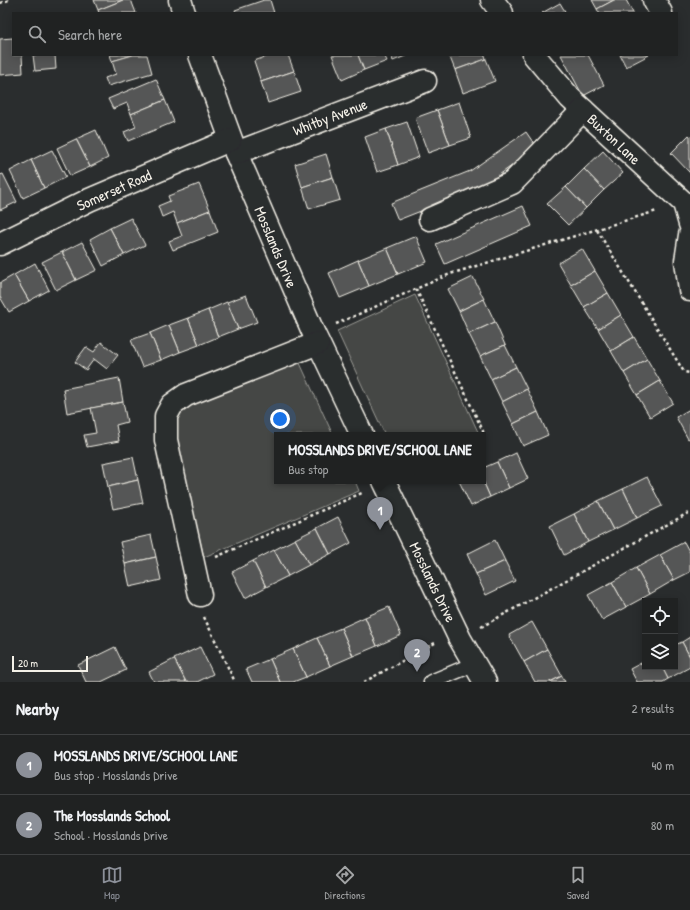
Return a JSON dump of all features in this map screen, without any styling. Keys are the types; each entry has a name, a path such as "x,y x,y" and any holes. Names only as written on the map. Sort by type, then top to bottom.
{"street":[{"path":"180,0 184,12"},
{"path":"492,0 501,12"},
{"path":"654,0 660,12"},
{"name":"Mosslands Drive","path":"200,56 233,146 316,339 361,432"},
{"name":"Buxton Lane","path":"535,56 570,98 684,203"},
{"name":"Whitby Avenue","path":"233,146 425,81"},
{"path":"430,220 512,183 583,110"},
{"name":"Somerset Road","path":"0,244 89,200 233,146"},
{"path":"684,203 690,224"},
{"path":"690,235 686,261 690,290"},
{"path":"200,595 166,440 166,416 172,404 186,395 316,339"},
{"name":"Mosslands Drive","path":"386,484 458,635 479,673"}],"lane":[{"path":"431,682 479,673"}],"path":[{"path":"0,3 9,0"},
{"path":"316,339 416,289 450,274 684,203"},
{"path":"597,230 684,372 690,373"},
{"path":"416,289 483,432"},
{"path":"194,566 380,484"},
{"path":"364,682 458,635 690,512"},
{"path":"200,595 201,611 235,682"}],"shaded area":[{"path":"415,295 478,432 384,432 337,331"},
{"path":"299,361 332,432 274,432 274,484 356,484 359,491 204,557 175,441 178,416 188,406"}],"building":[{"path":"94,0 123,0 98,10"},
{"path":"123,0 131,0 136,12 99,12 98,10"},
{"path":"264,0 270,0 274,12 236,12 235,10"},
{"path":"592,0 614,0 597,9"},
{"path":"614,0 626,0 632,12 598,12 597,9"},
{"path":"560,3 565,12 544,12"},
{"path":"12,38 12,56 22,56 23,73 0,75 0,39"},
{"path":"33,56 55,56 56,69 35,71"},
{"path":"110,56 130,56 112,61"},
{"path":"130,56 147,56 152,73 108,86 105,78 116,74 112,61"},
{"path":"268,56 288,56 294,71 261,82 254,61"},
{"path":"332,56 358,56 364,70 342,80"},
{"path":"358,56 384,56 387,61 364,70"},
{"path":"391,56 406,56 393,61"},
{"path":"449,56 485,56 486,59 455,70"},
{"path":"562,56 589,56 604,85 583,96"},
{"path":"620,56 647,56 626,67"},
{"path":"486,59 495,81 463,93 455,70"},
{"path":"294,71 301,92 268,103 261,82"},
{"path":"156,79 165,100 131,114 127,103 113,109 108,99"},
{"path":"165,100 174,122 128,141 124,132 136,127 131,114"},
{"path":"459,102 471,138 450,145 437,110"},
{"path":"437,110 450,145 428,153 415,118"},
{"path":"407,122 419,157 398,165 386,129"},
{"path":"386,129 398,165 377,172 365,137"},
{"path":"96,130 108,158 90,167 76,139"},
{"path":"526,132 537,148 482,187 398,220 391,203 470,171"},
{"path":"689,135 690,136 690,173 671,153"},
{"path":"76,139 90,167 70,176 57,148"},
{"path":"52,150 66,177 44,188 31,160"},
{"path":"603,151 623,173 604,190 584,169"},
{"path":"326,154 333,177 302,187 295,164"},
{"path":"31,160 44,188 23,198 10,171"},
{"path":"584,169 604,190 586,208 566,187"},
{"path":"3,174 17,202 0,210 0,175"},
{"path":"333,177 340,200 309,209 302,187"},
{"path":"199,184 210,210 177,223 173,212 162,217 158,206 170,201 168,196"},
{"path":"566,187 586,208 568,225 547,204"},
{"path":"523,206 532,226 445,264 436,244"},
{"path":"210,210 218,232 173,250 169,241 182,236 177,223"},
{"path":"131,218 145,245 124,255 110,228"},
{"path":"110,228 124,255 103,266 90,239"},
{"path":"416,236 427,262 398,274 387,248"},
{"path":"82,242 97,270 76,280 62,252"},
{"path":"387,248 398,274 369,286 358,260"},
{"path":"582,249 595,271 571,285 558,263"},
{"path":"62,252 76,280 56,290 42,262"},
{"path":"358,260 369,286 340,298 329,273"},
{"path":"35,263 49,290 29,301 14,275"},
{"path":"595,271 608,293 584,307 571,285"},
{"path":"14,275 29,301 9,312 0,297 0,283"},
{"path":"473,277 484,299 459,311 448,289"},
{"path":"608,293 621,315 598,329 584,307"},
{"path":"246,295 257,322 238,329 227,302"},
{"path":"484,299 495,322 469,334 459,311"},
{"path":"227,302 238,329 218,337 208,310"},
{"path":"208,310 218,337 199,345 188,318"},
{"path":"621,315 634,337 611,351 598,329"},
{"path":"188,318 199,345 180,352 169,325"},
{"path":"495,322 505,345 480,356 469,334"},
{"path":"169,325 180,352 161,360 150,333"},
{"path":"150,333 161,360 142,367 131,340"},
{"path":"634,337 647,359 624,373 611,351"},
{"path":"101,342 118,355 107,369 94,359 86,370 75,362 86,347 94,352"},
{"path":"505,345 516,367 491,379 480,356"},
{"path":"647,359 660,381 637,395 624,373"},
{"path":"516,367 527,389 502,402 491,379"},
{"path":"119,378 123,402 67,413 63,389"},
{"path":"660,381 673,403 650,417 637,395"},
{"path":"527,389 538,412 513,424 502,402"},
{"path":"123,402 127,422 116,425 119,441 87,447 84,435 96,433 91,408"},
{"path":"690,409 690,438 688,439 676,417"},
{"path":"538,412 548,435 523,446 513,424"},
{"path":"516,453 528,479 509,488 497,462"},
{"path":"133,457 138,480 108,487 103,463"},
{"path":"497,462 509,488 490,497 484,484 486,484 486,467"},
{"path":"647,477 662,506 637,518 623,489"},
{"path":"138,480 143,503 113,509 108,487"},
{"path":"460,484 484,484 490,497 471,506"},
{"path":"623,489 637,518 613,530 598,501"},
{"path":"598,501 613,530 588,542 574,514"},
{"path":"574,514 588,542 564,555 550,526"},
{"path":"338,517 351,543 330,554 317,528"},
{"path":"317,528 330,554 309,565 295,539"},
{"path":"151,535 156,557 125,564 120,542"},
{"path":"295,539 309,565 288,576 274,550"},
{"path":"495,540 505,561 476,574 467,554"},
{"path":"684,542 690,553 690,572 674,580 660,555"},
{"path":"274,550 288,576 266,587 253,561"},
{"path":"660,555 674,580 650,594 636,568"},
{"path":"156,557 161,580 130,587 125,564"},
{"path":"253,561 266,587 245,598 232,572"},
{"path":"505,561 515,581 486,595 476,574"},
{"path":"636,568 650,594 626,607 612,582"},
{"path":"612,582 626,607 602,620 588,595"},
{"path":"389,607 401,635 377,646 365,617"},
{"path":"365,617 377,646 353,656 341,628"},
{"path":"532,622 547,649 524,662 509,635"},
{"path":"341,628 353,656 330,666 317,638"},
{"path":"690,637 690,657 682,642"},
{"path":"317,638 330,666 306,677 293,649"},
{"path":"682,642 690,657 690,667 668,679 664,670 678,670 678,644"},
{"path":"115,647 126,670 101,682 86,682 78,665"},
{"path":"200,647 213,674 197,682 186,682 174,659"},
{"path":"293,649 306,677 293,682 280,682 270,659"},
{"path":"547,649 562,676 550,682 535,682 524,662"},
{"path":"174,659 186,682 154,682 149,672"},
{"path":"270,659 280,682 252,682 246,669"},
{"path":"642,663 642,670 664,670 668,679 663,682 637,682 630,669"},
{"path":"562,676 565,682 550,682"}],"place":[{"name":"MOSSLANDS DRIVE/SCHOOL LANE","path":"380,530"},
{"name":"The Mosslands School","path":"417,672"}]}
